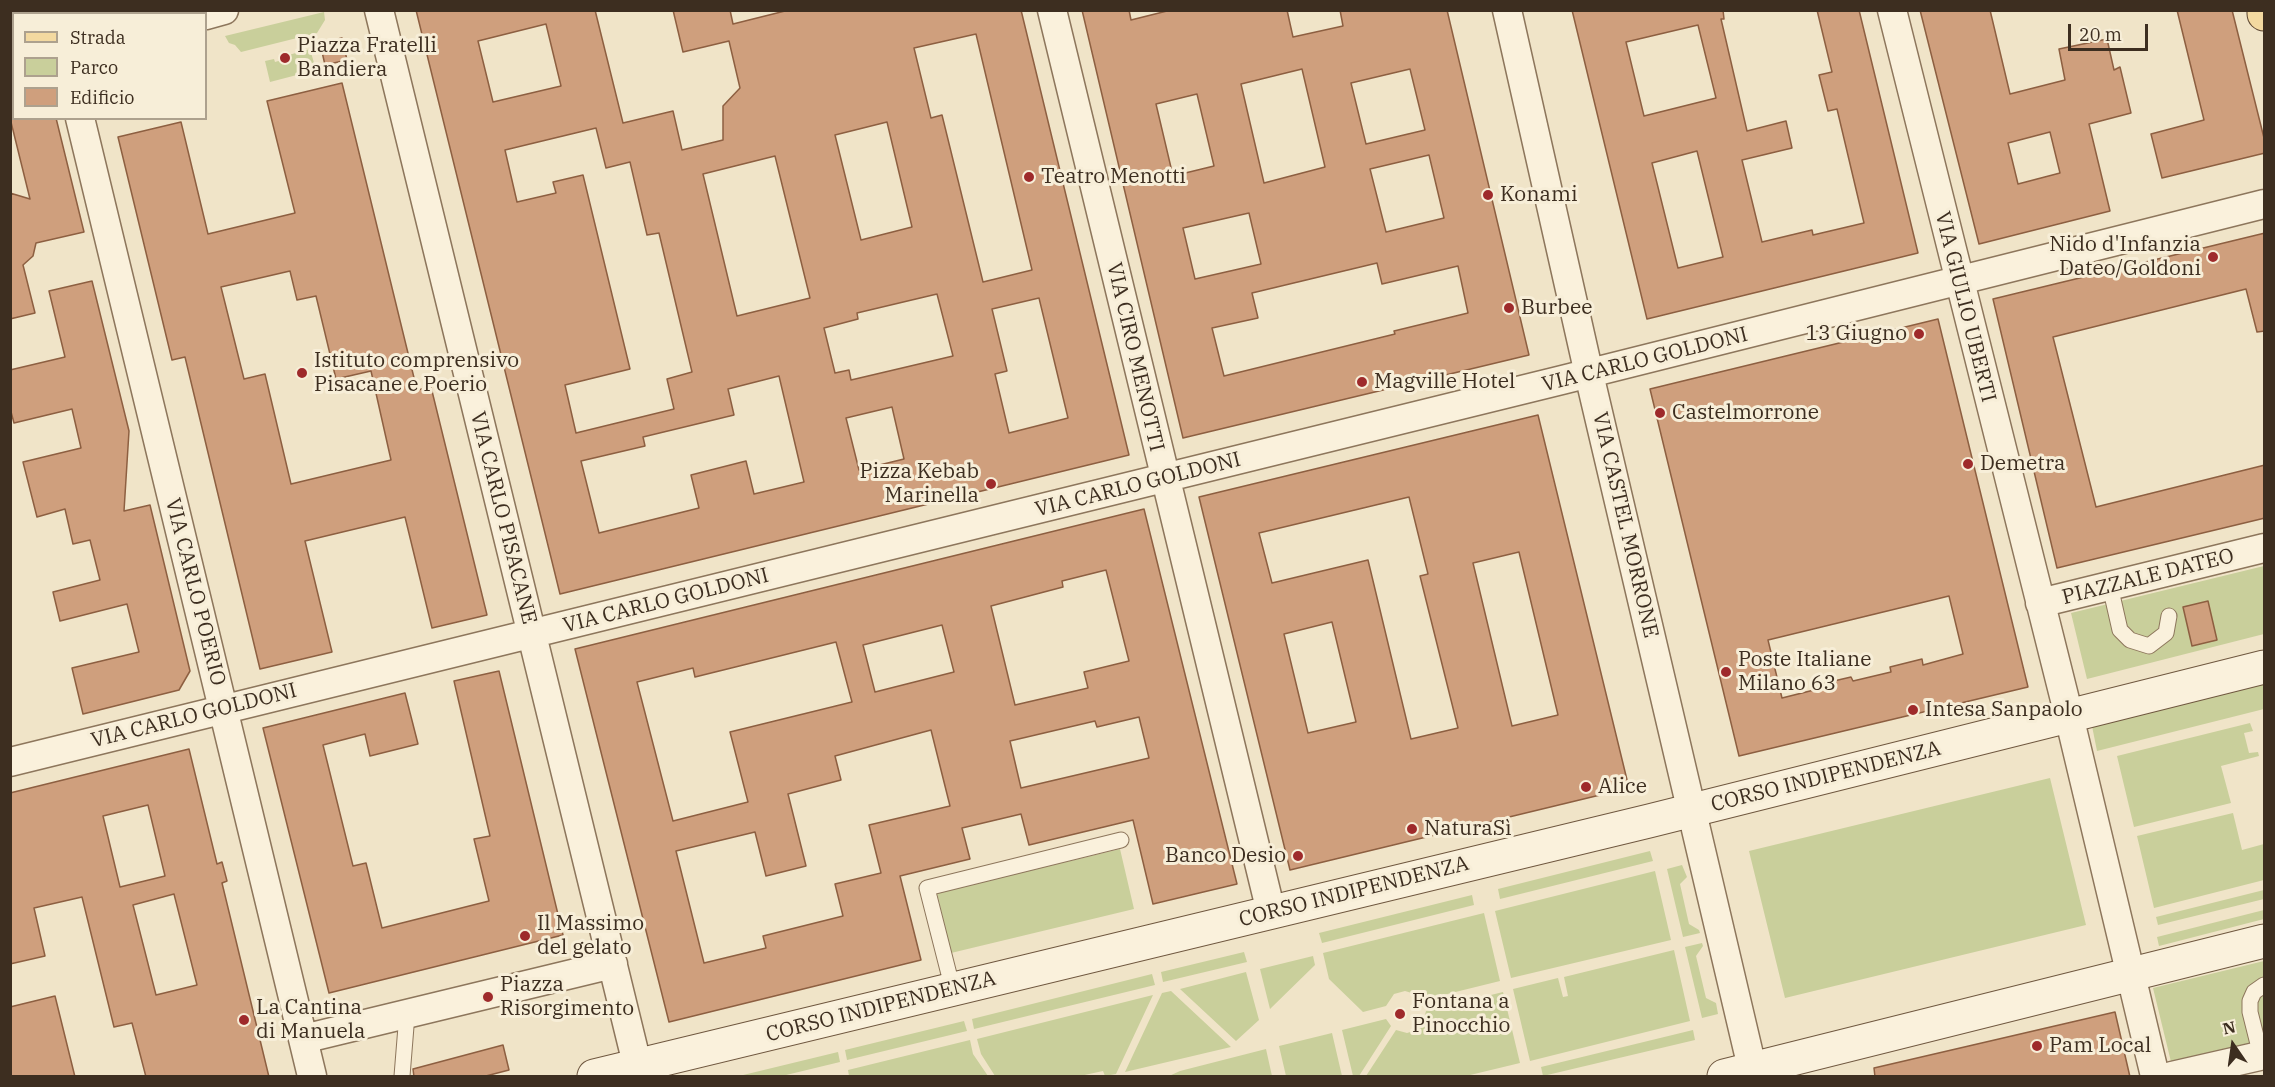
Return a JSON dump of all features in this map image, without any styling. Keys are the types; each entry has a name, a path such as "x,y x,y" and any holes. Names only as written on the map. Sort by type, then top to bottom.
{"street":[{"path":"207,15 224,10"},
{"name":"VIA CARLO PISACANE","path":"379,10 613,964"},
{"name":"VIA CIRO MENOTTI","path":"1052,10 1271,912"},
{"name":"VIA CASTEL MORRONE","path":"1507,10 1589,374 1721,933 1744,1074"},
{"name":"VIA GIULIO UBERTI","path":"1892,10 2040,603"},
{"name":"VIA CARLO POERIO","path":"83,131 303,1039"},
{"name":"VIA CARLO GOLDONI","path":"10,762 1589,374 2265,204"},
{"name":"PIAZZALE DATEO","path":"2155,1077 2040,603 2265,548"},
{"path":"2069,716 2265,667"},
{"name":"CORSO INDIPENDENZA","path":"639,1071 953,990 2069,716"},
{"path":"1744,1074 2265,941"},
{"path":"312,1077 303,1039 613,964 639,1071 594,1077"},
{"path":"2172,1077 2263,1055"}],"lane":[{"path":"2110,586 2120,630 2130,640 2149,645 2166,633 2169,616"},
{"path":"953,990 927,888 1121,840"},
{"path":"2263,1055 2250,1012 2250,1001 2254,992 2265,985"},
{"path":"402,1077 407,1014"}],"green space":[{"path":"324,12 325,20 317,33 241,52 235,45 229,43 225,36"},
{"path":"310,49 316,70 270,82 265,61 274,59 275,62 285,59 285,56"},
{"path":"2264,566 2264,634 2087,679 2071,613"},
{"path":"2264,679 2264,709 2097,751 2092,726"},
{"path":"2250,723 2253,731 2244,733 2249,753 2258,752 2259,756 2221,766 2231,803 2134,827 2117,756"},
{"path":"2050,778 2086,925 1785,998 1749,851"},
{"path":"2233,813 2242,850 2264,844 2264,880 2154,908 2137,836"},
{"path":"1120,849 1134,909 951,953 937,893"},
{"path":"1650,851 1653,861 1500,899 1498,889"},
{"path":"1682,865 1687,877 1680,884 1689,924 1700,933 1683,937 1667,869"},
{"path":"1655,871 1671,940 1511,978 1495,911"},
{"path":"2264,890 2264,899 2158,925 2156,917"},
{"path":"1472,895 1474,905 1322,943 1319,933"},
{"path":"2264,910 2264,919 2159,946 2157,937"},
{"path":"1484,913 1500,981 1423,1000 1405,991 1394,994 1386,1006 1363,1012 1329,979 1323,953"},
{"path":"1702,943 1703,946 1696,956 1706,998 1716,1003 1718,1014 1702,1018 1685,947"},
{"path":"1674,950 1690,1021 1530,1061 1513,989 1558,978 1563,997 1568,996 1564,977"},
{"path":"1244,952 1247,962 1163,982 1161,972"},
{"path":"1313,956 1315,965 1270,1009 1260,969"},
{"path":"2264,961 2264,1044 2172,1066 2153,988"},
{"path":"1246,972 1259,1020 1236,1041 1180,989"},
{"path":"1152,974 1155,985 974,1029 972,1019"},
{"path":"1171,991 1231,1047 1125,1072 1162,993"},
{"path":"1503,992 1520,1063 1466,1076 1366,1076 1396,1030 1407,1033 1417,1030 1423,1022 1426,1011"},
{"path":"1153,995 1116,1074 1105,1076 1103,1071 1080,1076 995,1076 981,1054 977,1039"},
{"path":"1386,1019 1391,1026 1359,1076 1353,1076 1342,1030"},
{"path":"964,1021 967,1031 847,1060 845,1050"},
{"path":"1693,1030 1695,1040 1543,1076 1541,1067"},
{"path":"1332,1033 1342,1076 1286,1076 1279,1046"},
{"path":"970,1040 973,1054 988,1076 849,1076 848,1070"},
{"path":"1266,1049 1272,1076 1169,1076 1180,1071"},
{"path":"838,1052 840,1062 782,1076 739,1076"}],"building":[{"path":"416,10 595,10 623,123 673,111 682,150 723,140 723,106 740,88 729,41 683,52 673,10 730,10 733,24 789,10 1021,10 1129,455 560,594","holes":["546,24 561,86 493,102 478,41","976,34 1032,270 983,282 942,115 931,118 914,48","887,122 912,227 861,240 835,135","596,128 606,168 630,162 647,235 659,233 692,372 667,379 674,409 576,433 565,385 630,369 583,175 553,182 556,193 517,202 505,150","775,156 810,298 737,316 703,174","937,294 953,356 851,380 849,370 835,373 824,328 858,319 857,313","1039,298 1068,418 1009,433 995,374 1007,371 992,309","779,376 804,482 754,494 746,461 691,475 699,508 599,533 581,461 645,446 643,437 734,415 728,389","892,407 904,459 859,470 846,418"]},
{"path":"1082,10 1129,10 1131,20 1171,10 1287,10 1293,37 1343,26 1340,10 1447,10 1529,355 1183,438","holes":["1302,69 1325,167 1264,183 1241,84","1410,69 1425,130 1366,144 1351,83","1197,94 1214,166 1173,176 1156,104","1429,155 1444,218 1386,232 1370,169","1249,213 1261,264 1195,279 1183,228","1377,263 1382,284 1458,266 1468,313 1394,331 1395,334 1224,376 1212,328 1258,318 1252,293"]},
{"path":"1572,10 1723,10 1724,19 1721,19 1747,131 1786,121 1792,148 1742,160 1762,242 1812,230 1813,235 1864,223 1837,109 1828,111 1819,75 1832,72 1817,10 1859,10 1918,253 1647,319","holes":["1698,25 1716,98 1644,116 1626,42","1697,151 1723,257 1678,268 1652,163"]},
{"path":"1920,10 1990,10 2010,94 2065,80 2059,49 2107,39 2114,70 2120,67 2131,113 2089,124 2110,211 1979,244","holes":["2050,132 2060,173 2018,184 2008,143"]},
{"path":"2177,10 2232,10 2265,142 2265,153 2162,178 2151,134 2204,120"},
{"path":"342,38 347,60 325,65 320,43"},
{"name":"Istituto comprensivo Pisacane e Poerio","path":"342,83 417,390 431,387 487,615 432,628 405,517 305,541 332,652 260,669 185,357 172,360 118,137 181,122 208,234 295,213 267,101","holes":["290,271 297,300 316,296 336,379 371,371 391,460 291,484 265,374 244,379 221,287"]},
{"path":"10,118 12,120 56,120 84,232 36,243 33,256 23,265 35,313 10,319 10,193 30,199"},
{"path":"2265,233 2265,331 2257,332 2246,289 2053,337 2096,507 2265,465 2265,518 2057,568 1993,299"},
{"path":"92,281 129,431 124,511 150,505 190,671 179,690 83,714 72,668 139,652 127,604 60,621 53,592 100,580 90,540 73,544 65,509 37,517 23,462 81,448 72,409 14,423 10,408 10,370 65,357 49,291"},
{"path":"1938,319 2028,687 1739,756 1650,389","holes":["1949,596 1963,654 1923,665 1922,659 1890,667 1891,672 1853,681 1851,677 1821,684 1822,688 1782,698 1768,640"]},
{"path":"1538,415 1629,788 1290,870 1199,497","holes":["1409,497 1428,574 1420,576 1458,728 1411,739 1368,560 1272,583 1259,533","1519,552 1558,715 1512,726 1473,563","1332,622 1356,722 1308,733 1284,634"]},
{"path":"1144,509 1237,884 1153,904 1133,820 1029,845 1021,814 962,828 970,859 900,876 921,960 669,1022 575,649","holes":["1106,570 1129,661 1084,672 1088,688 1015,705 991,606 1063,587 1062,581","942,625 954,672 875,692 863,645","836,642 852,702 730,732 748,802 673,821 637,682 693,668 695,677","1139,717 1149,758 1021,788 1010,741 1095,721 1097,727","931,730 950,806 869,825 881,873 835,884 843,916 763,936 766,948 704,963 676,851 755,832 766,876 806,866 788,794 841,780 835,756"]},
{"path":"2208,601 2217,640 2192,646 2183,607"},
{"path":"499,671 563,935 329,993 263,728 405,693 418,744 370,756 365,734 323,745 353,866 366,863 382,928 489,901 474,839 490,836 454,681"},
{"path":"189,749 217,864 222,862 227,881 222,883 269,1077 146,1077 132,1023 114,1027 82,897 34,908 45,956 10,964 10,793","holes":["148,805 165,876 120,887 103,816","174,894 197,985 156,995 133,905"]},
{"path":"55,996 75,1077 10,1077 10,1007"},
{"path":"2115,1012 2130,1077 1875,1077 1874,1068"},
{"path":"503,1045 509,1070 482,1077 414,1077 413,1069"}],"place":[{"name":"Piazza Fratelli Bandiera","path":"285,58"},
{"name":"Teatro Menotti","path":"1029,177"},
{"name":"Konami","path":"1488,195"},
{"name":"Nido d'Infanzia Dateo/Goldoni","path":"2213,257"},
{"name":"Burbee","path":"1509,308"},
{"name":"13 Giugno","path":"1919,334"},
{"name":"Istituto comprensivo Pisacane e Poerio","path":"302,373"},
{"name":"Magville Hotel","path":"1362,382"},
{"name":"Castelmorrone","path":"1660,413"},
{"name":"Demetra","path":"1968,464"},
{"name":"Pizza Kebab Marinella","path":"991,484"},
{"name":"Poste Italiane Milano 63","path":"1726,672"},
{"name":"Intesa Sanpaolo","path":"1913,710"},
{"name":"Alice","path":"1586,787"},
{"name":"NaturaSì","path":"1412,829"},
{"name":"Banco Desio","path":"1298,856"},
{"name":"Il Massimo del gelato","path":"525,936"},
{"name":"Piazza Risorgimento","path":"488,997"},
{"name":"Fontana a Pinocchio","path":"1400,1014"},
{"name":"La Cantina di Manuela","path":"244,1020"},
{"name":"Pam Local","path":"2037,1046"}]}
